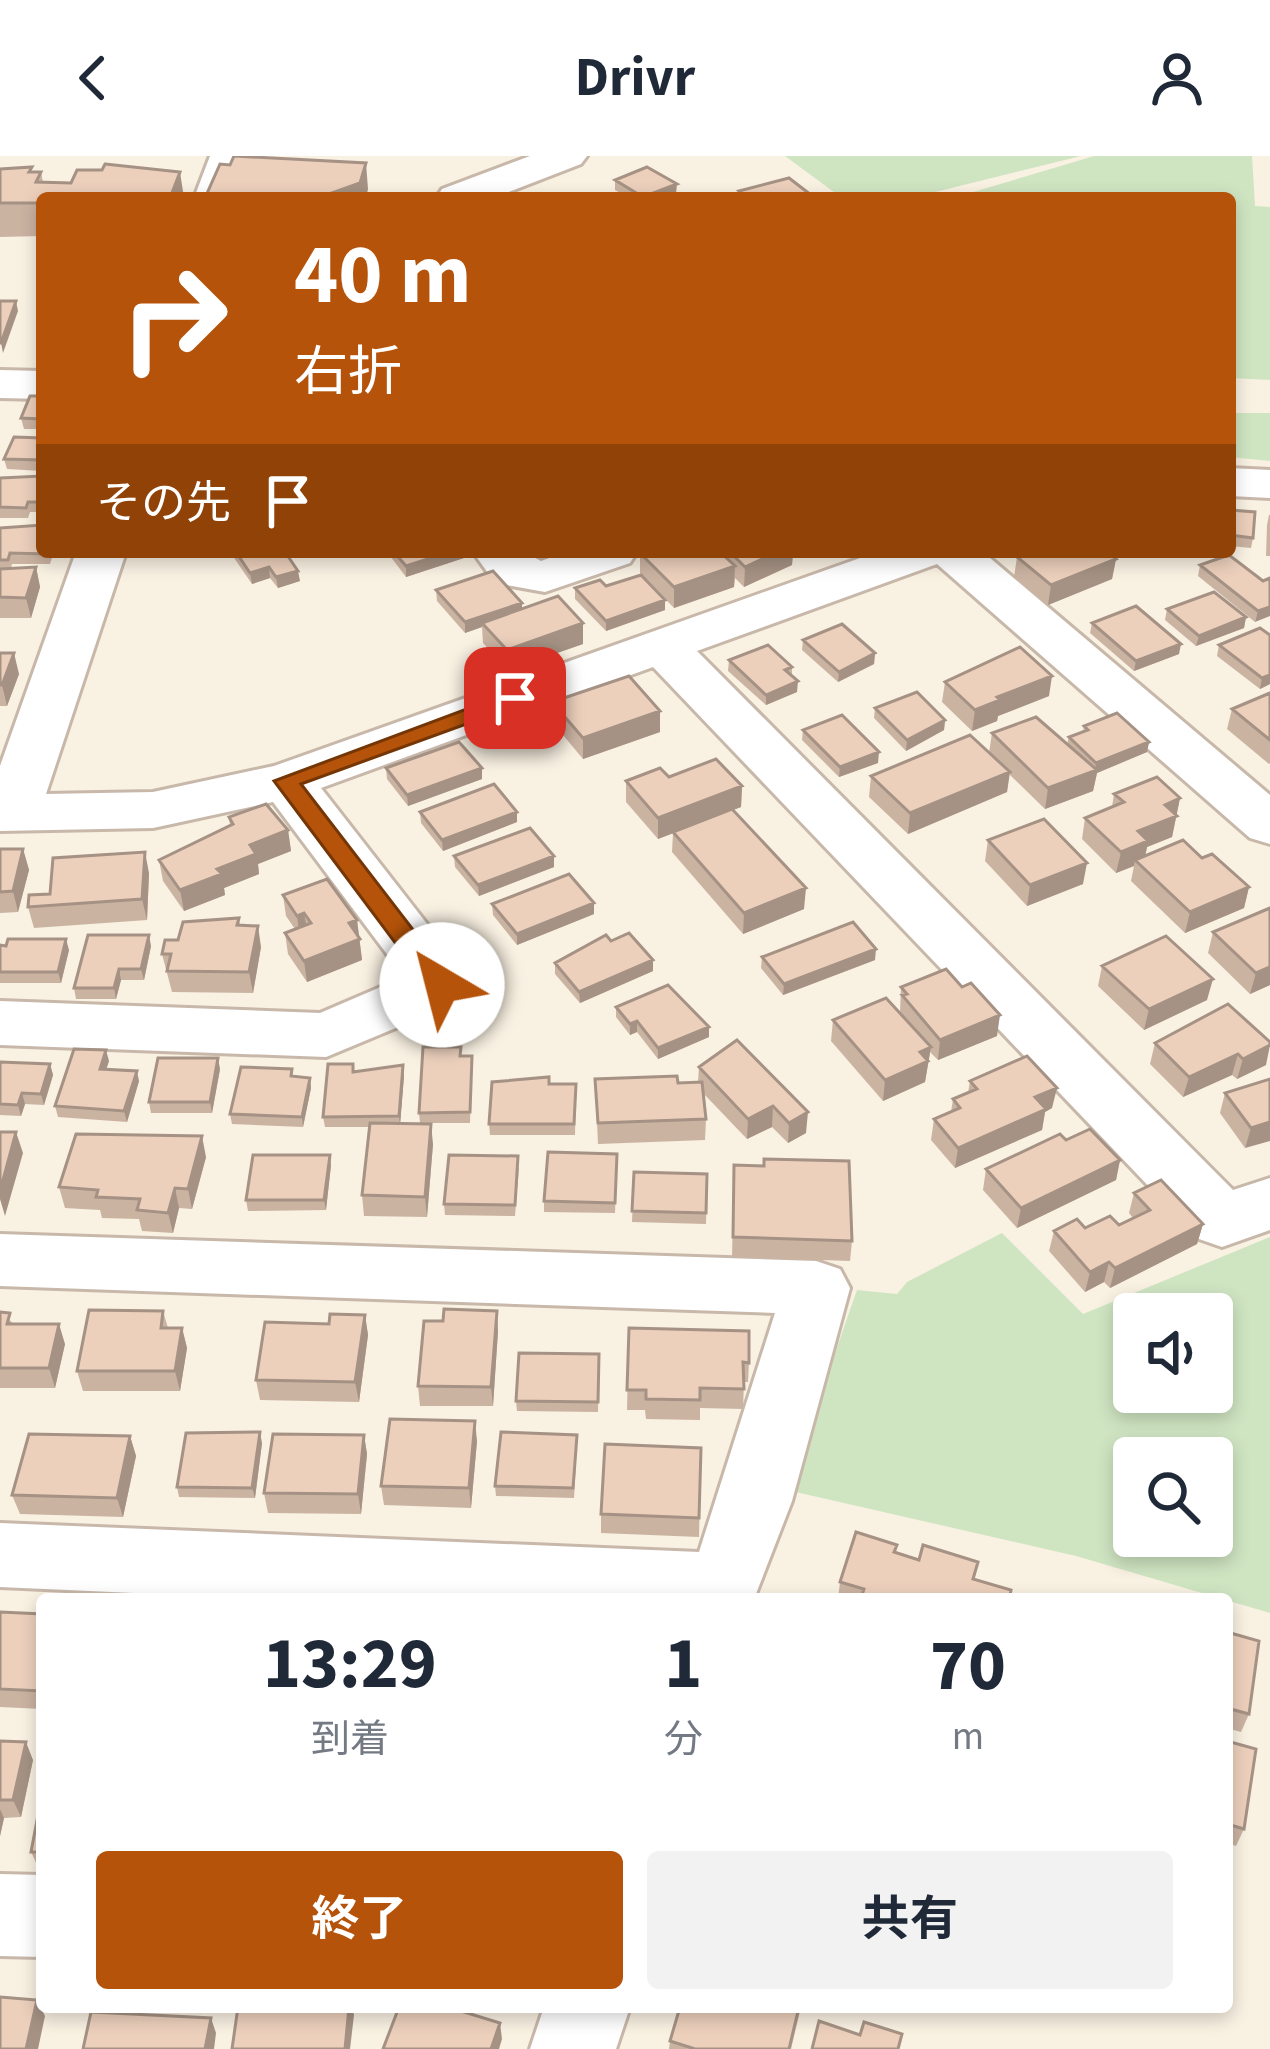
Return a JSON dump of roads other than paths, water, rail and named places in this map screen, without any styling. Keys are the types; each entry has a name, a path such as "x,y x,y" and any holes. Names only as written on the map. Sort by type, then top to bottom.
{"street":[{"path":"216,192 230,156"},
{"path":"472,192 567,156"},
{"path":"0,384 36,385"},
{"path":"1236,482 1270,484"},
{"path":"99,558 6,813 153,810 286,781 662,646 826,567 885,558"},
{"path":"502,558 513,572 545,577 596,558"},
{"path":"959,558 1270,825"},
{"path":"662,646 1222,1221 1270,1203"},
{"path":"0,1023 326,1035 442,985 286,781"},
{"path":"0,1260 816,1288 756,1501 723,1586 0,1555"},
{"path":"0,1915 36,1916"},
{"path":"573,2049 584,2013"}]}
